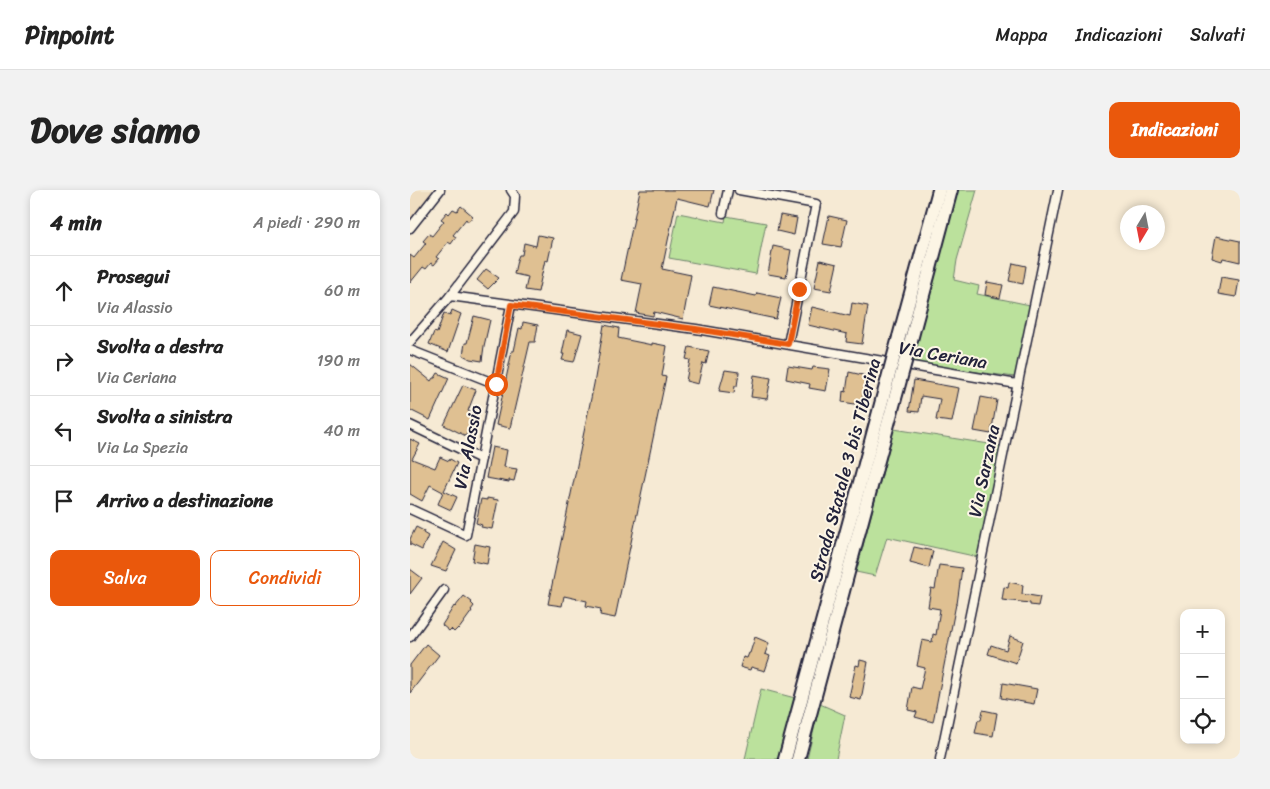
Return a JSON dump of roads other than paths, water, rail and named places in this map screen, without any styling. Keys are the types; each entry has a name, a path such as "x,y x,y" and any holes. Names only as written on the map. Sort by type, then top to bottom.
{"highway":[{"name":"Strada Statale 3 bis Tiberina","path":"905,339 938,190"},
{"name":"Strada Statale 3 bis Tiberina","path":"785,759 905,339 951,190"},
{"name":"Strada Statale 3 bis Tiberina","path":"798,759 870,466"}],"street":[{"path":"410,228 440,190"},
{"path":"410,342 450,296 514,212 514,196 511,190"},
{"path":"723,213 728,190"},
{"path":"739,190 816,204 788,344"},
{"name":"Via Sarzana","path":"940,759 1058,190"},
{"name":"Via Ceriana","path":"450,296 696,329 1017,384"},
{"name":"Via Alassio","path":"410,509 466,535 511,305"},
{"path":"410,350 496,384"},
{"path":"410,425 480,459"},
{"path":"410,636 444,590"}]}
